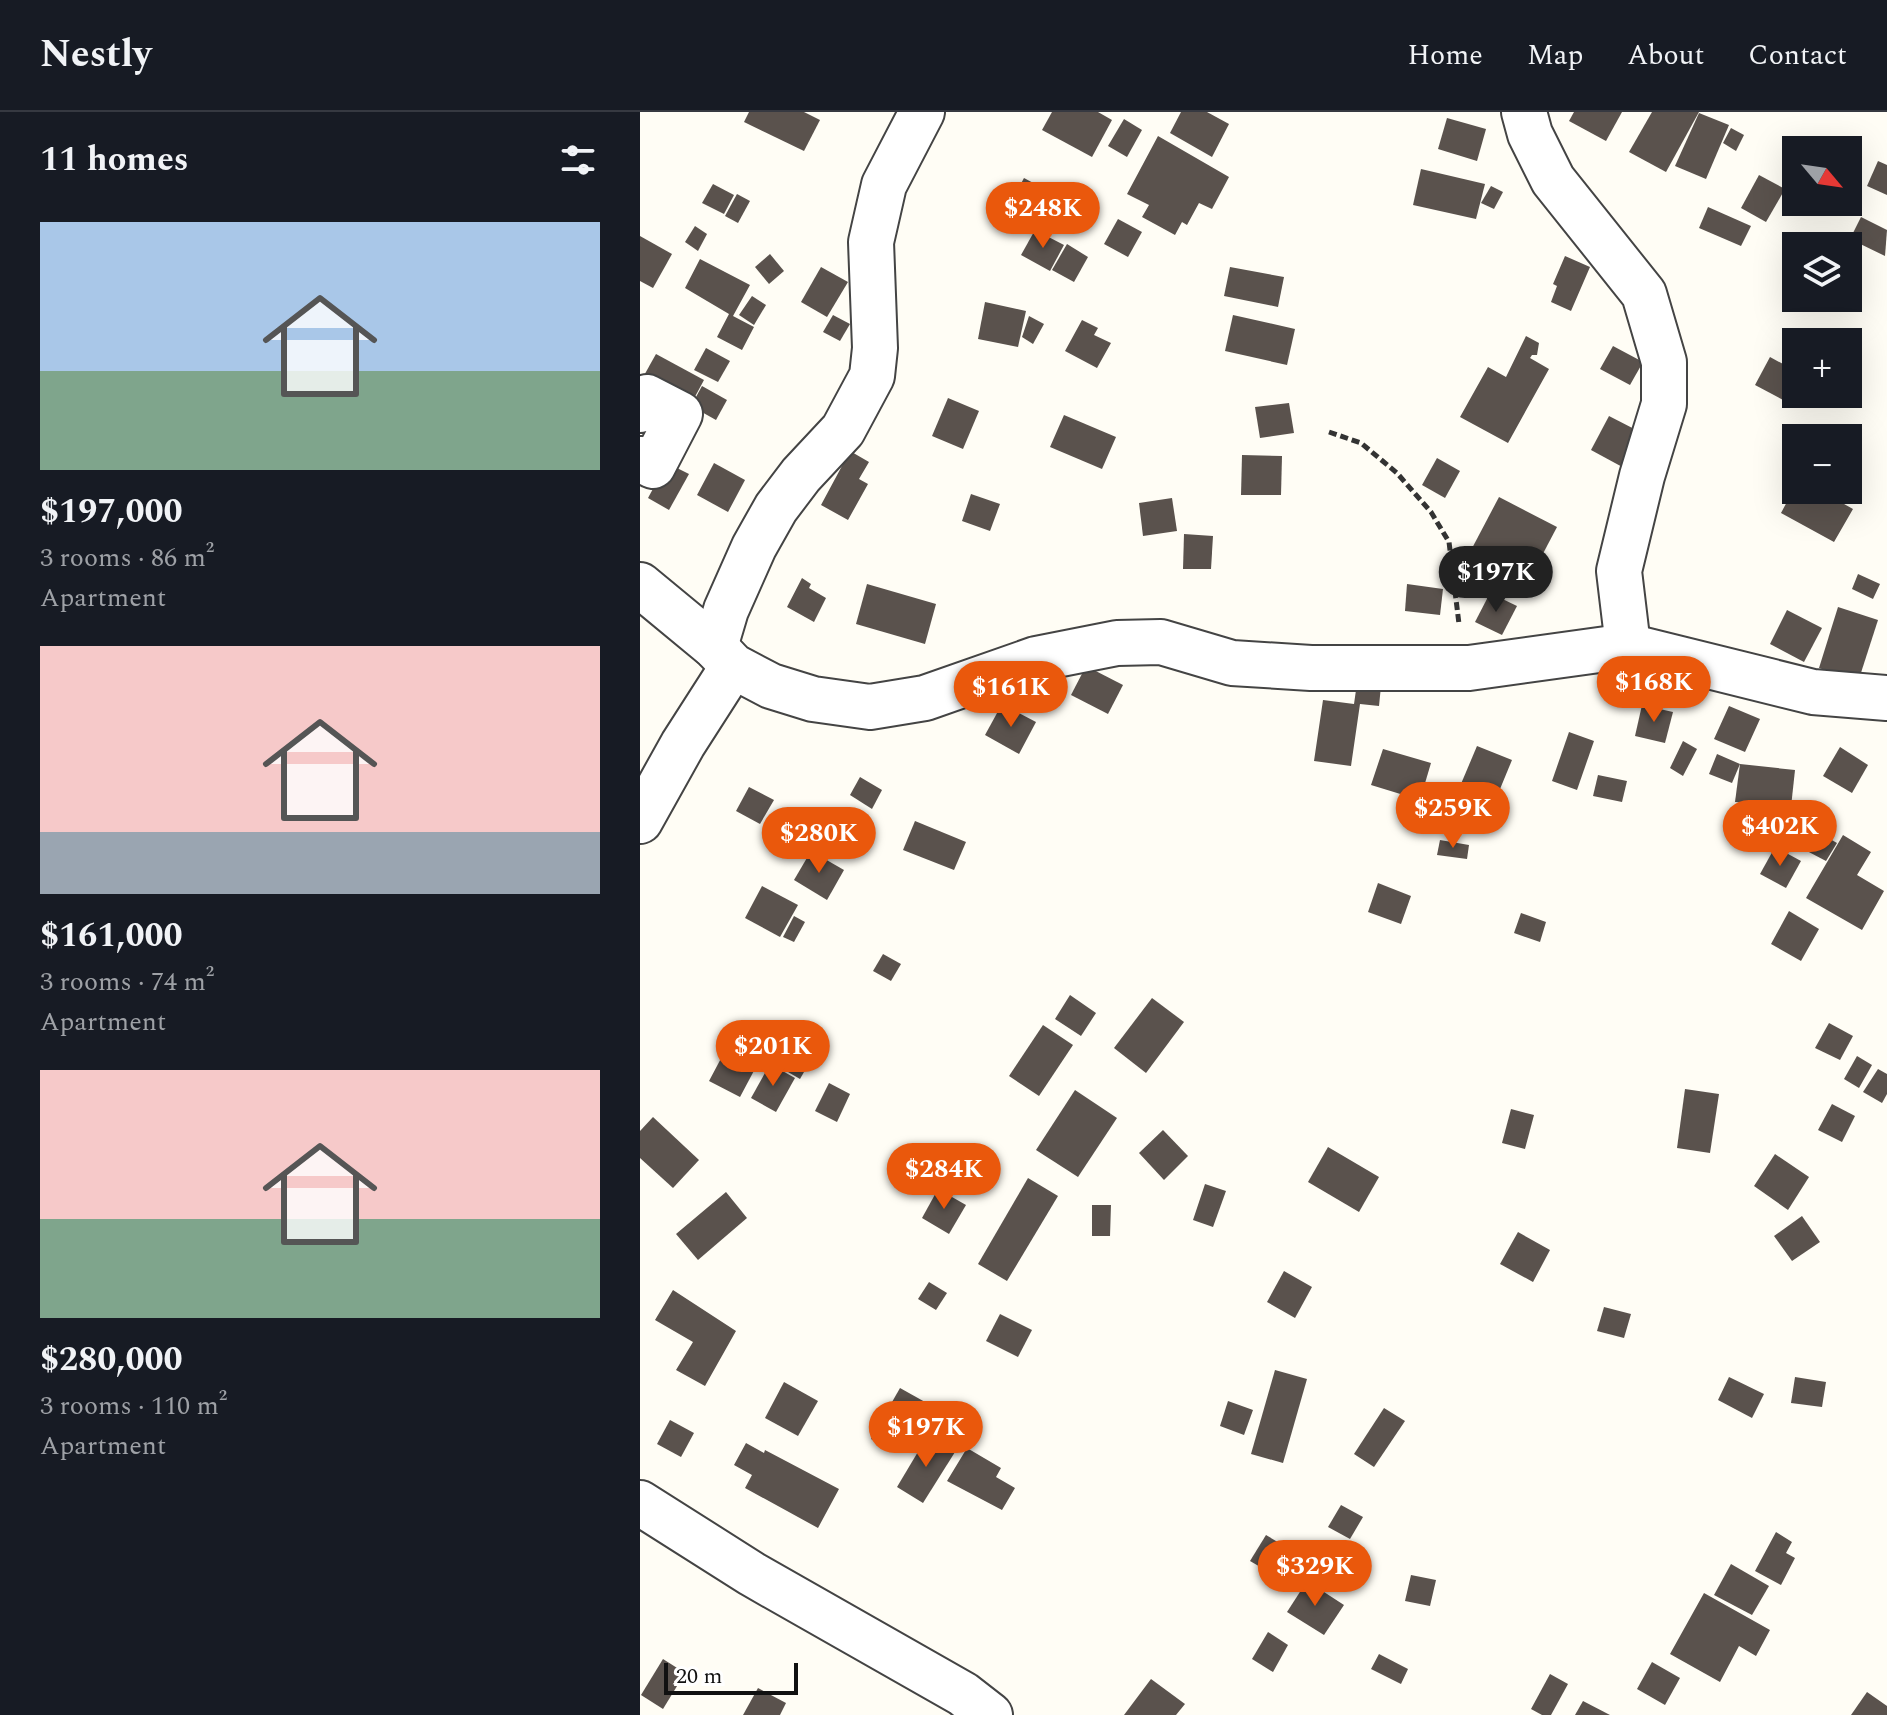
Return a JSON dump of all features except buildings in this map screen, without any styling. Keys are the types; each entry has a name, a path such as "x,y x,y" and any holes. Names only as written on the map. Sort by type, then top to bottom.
{"street":[{"path":"640,821 683,744 724,656 726,610 754,547 776,508 801,475 843,430 872,376 875,348 871,242 884,185 922,112"},
{"path":"1524,112 1530,134 1553,180 1644,294 1664,362 1664,404 1642,476 1619,571 1628,646"},
{"path":"640,410 647,397 680,414 653,466 640,459"},
{"path":"640,585 724,656 771,686 813,699 870,707 925,698 1036,659 1117,643 1161,642 1232,663 1311,668 1469,668 1628,646 1813,692 1887,698"},
{"path":"640,1503 965,1708"}],"path":[{"path":"1329,432 1361,443 1397,473 1431,512 1449,542 1458,618 1469,668"}]}
